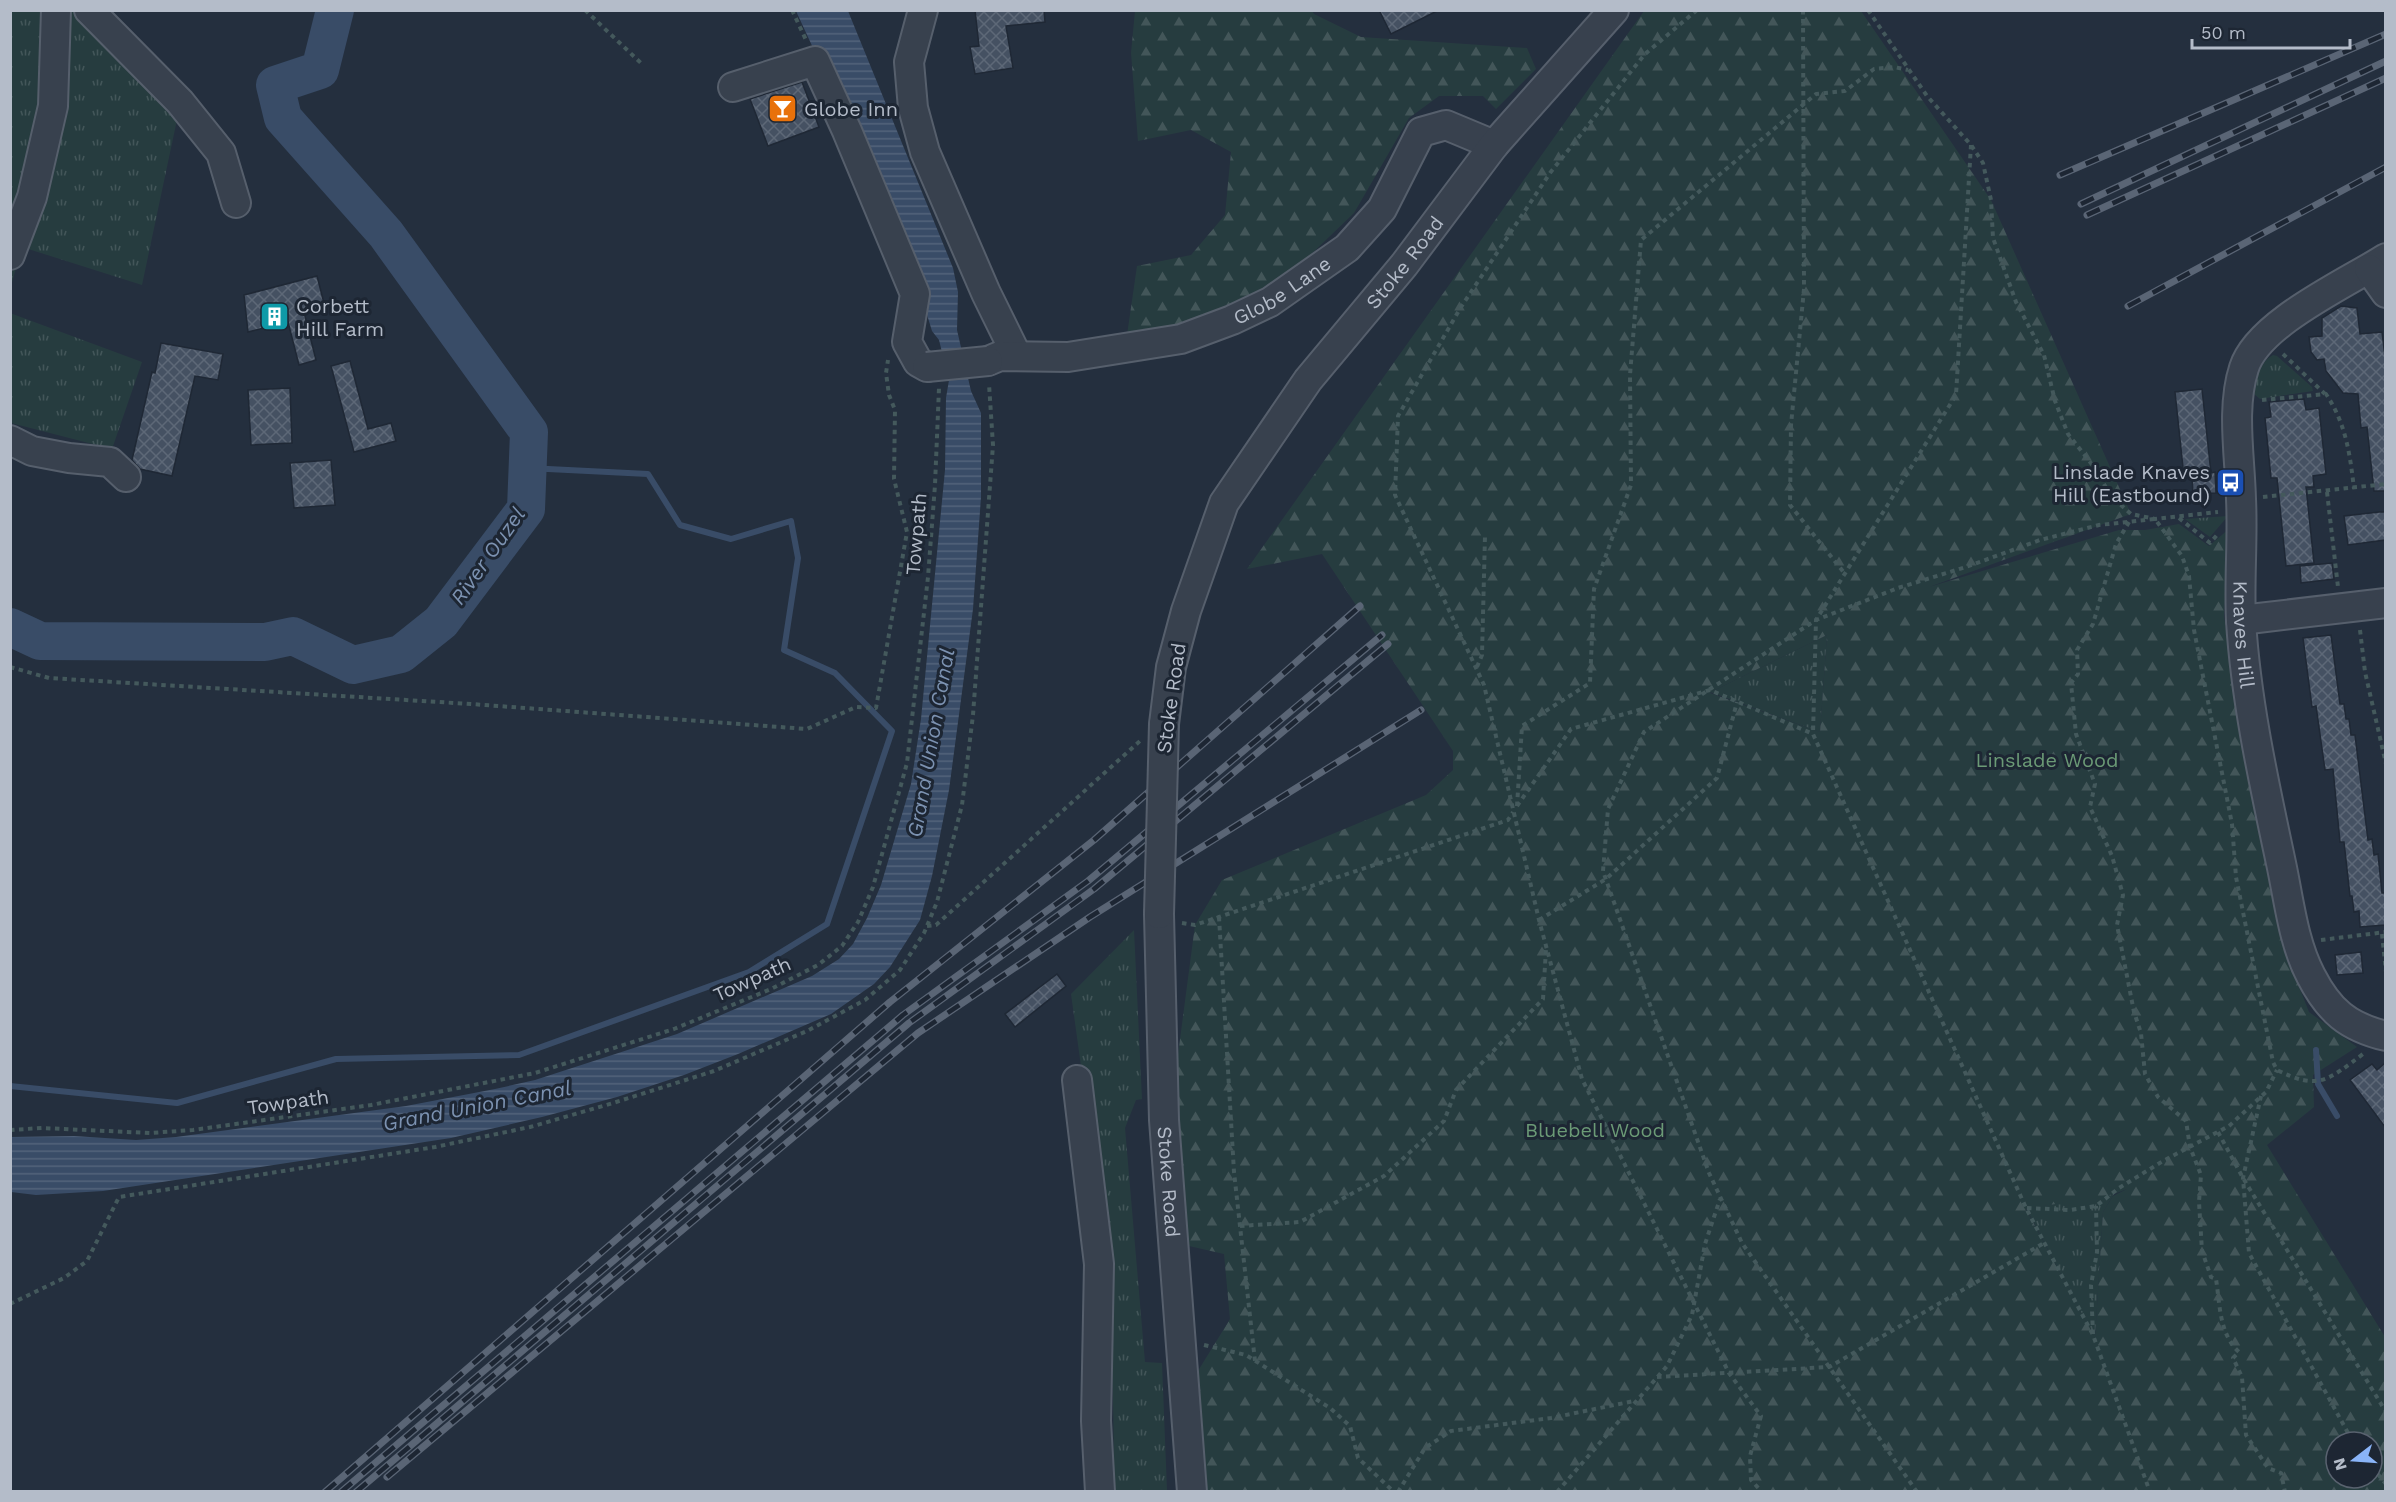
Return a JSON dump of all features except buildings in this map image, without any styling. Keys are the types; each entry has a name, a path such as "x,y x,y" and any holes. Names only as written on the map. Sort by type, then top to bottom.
{"street":[{"path":"10,255 32,197 53,106 56,10"},
{"path":"89,10 180,102 221,153 236,203"},
{"path":"923,10 909,62 913,108 925,152 986,293 1002,358"},
{"name":"Stoke Road","path":"1192,1491 1164,1120 1158,916 1164,724 1171,667 1186,612 1224,503 1308,380 1404,265 1494,145 1614,10"},
{"path":"733,87 814,60 847,131 915,294 907,342 918,362 933,377"},
{"name":"Globe Lane","path":"933,377 1002,358 1068,357 1129,349 1181,339 1232,320 1270,302 1347,248 1382,209 1422,132 1446,125 1494,145"},
{"path":"2377,263 2385,293"},
{"name":"Knaves Hill","path":"2376,1044 2362,1030 2338,1015 2311,976 2298,943 2264,785 2245,666 2232,505 2238,402 2244,366 2253,351 2286,318 2377,263"},
{"path":"10,440 32,451 110,462 126,477"},
{"path":"2241,620 2385,603"},
{"path":"1077,1080 1099,1264 1096,1420 1100,1491"}],"path":[{"path":"585,10 643,65"},
{"path":"792,10 814,60"},
{"path":"1697,10 1646,54 1550,173 1461,308 1398,416 1395,495 1484,685 1539,920 1582,1079 1729,1373 1761,1416 1750,1456 1751,1480 1762,1491"},
{"path":"1803,10 1804,289 1791,425 1790,505 1845,574"},
{"path":"1868,10 1927,96 1971,145 1983,163 1991,200 1993,237 2016,302 2044,355 2055,401 2068,434 2094,467 2111,496 2131,514 2155,519 2182,556 2189,576 2194,630 2232,824 2236,877 2269,1048 2277,1070 2299,1080 2316,1081 2332,1077 2376,1044"},
{"path":"1517,806 1522,726 1590,683 1594,589 1631,485 1630,375 1641,240 1815,94 1845,91 1874,69 1894,67 1908,70"},
{"path":"1971,145 1956,395 1816,620 1813,734 2026,1208 2093,1335 2150,1491"},
{"path":"2266,337 2326,394 2337,411 2345,433 2354,489"},
{"path":"10,667 49,678 471,704 807,729 856,707 876,708 907,532 894,479 895,410 889,395 886,373 889,357 897,345 907,342"},
{"path":"10,1304 64,1278 87,1261 119,1197 435,1147 530,1127 714,1071 807,1032 866,1000 900,970 927,926 937,902 962,805 973,715 993,445 1002,358"},
{"name":"Towpath","path":"10,1131 42,1128 150,1133 192,1130 371,1105 535,1073 674,1029 771,989 819,965 842,946 858,922 873,887 907,763 928,577 935,485 933,377"},
{"path":"2238,402 2326,394"},
{"path":"1917,1491 1742,1243 1720,1198 1709,1173 1603,871 1608,809 1644,732 1816,620 1898,588 1966,567 2040,540 2100,525 2178,517 2232,505 2385,484"},
{"path":"2327,492 2349,607 2385,764"},
{"path":"2178,517 2210,543 2224,526"},
{"path":"2129,522 2116,544 2093,624 2078,650 2078,674 2071,683 2076,734 2095,784 2090,807 2112,856 2123,895 2117,926 2134,1012 2141,1033 2145,1074 2158,1097 2186,1121 2190,1147 2201,1175 2199,1202 2202,1251 2211,1277 2216,1279 2224,1329 2230,1344 2239,1352 2233,1358 2242,1377 2246,1435 2268,1468 2281,1473 2285,1491"},
{"path":"1477,668 1482,655 1485,536"},
{"path":"1158,916 1195,925 1508,820 1571,729 1710,690 1813,734"},
{"path":"1539,920 1606,879 1717,778 1737,702"},
{"path":"927,926 936,925 1138,742 1164,724"},
{"path":"1219,917 1234,1172 1255,1361"},
{"path":"2298,943 2384,933 2385,972"},
{"path":"1240,1226 1300,1222 1384,1176 1427,1137 1444,1121 1456,1090 1543,999 1546,945"},
{"path":"2026,1208 2070,1210 2096,1206 2119,1188 2229,1126 2261,1096 2277,1070"},
{"path":"2261,1096 2243,1178 2249,1253 2346,1430"},
{"path":"2218,1132 2243,1178 2385,1412"},
{"path":"1557,1491 1667,1366 1692,1314 1705,1244 1720,1198"},
{"path":"2093,1335 2091,1285 2097,1252 2096,1206"},
{"path":"1657,1377 1829,1367 2044,1243"},
{"path":"1218,1349 1246,1355 1307,1392 1350,1426 1358,1458 1396,1491 1425,1448 1451,1431 1551,1418 1635,1401"}],"green space":[{"path":"11,11 100,11 182,96 142,285 22,247 11,286"},
{"path":"1135,11 1312,11 1361,37 1527,48 1536,69 1496,109 1483,96 1439,96 1409,118 1354,213 1278,286 1242,302 1126,342 1137,266 1191,255 1225,215 1231,152 1191,130 1138,141 1131,53"},
{"path":"1644,11 1861,11 1991,200 2131,514 1929,587 2119,530 2145,530 2179,524 2209,546 2230,528 2224,616 2249,783 2281,941 2309,1012 2357,1047 2313,1075 2314,1107 2267,1145 2385,1337 2385,1491 1200,1491 1193,1379 1230,1319 1224,1254 1189,1246 1174,1085 1195,925 1222,880 1426,795 1453,770 1453,751 1322,554 1247,569","holes":["1827,635 1820,732 1710,693","2127,1189 2113,1196 2103,1212 2095,1338 2026,1209 2114,1194"]},
{"path":"10,313 142,362 112,449 11,423"},
{"path":"2273,355 2312,387 2313,391 2260,399 2254,394 2259,372 2268,358"},
{"path":"2228,516 2210,537 2185,519"},
{"path":"1827,635 1820,732 1710,692 1715,690"},
{"path":"1134,930 1142,1099 1136,1100 1125,1128 1145,1362 1162,1363 1167,1491 1113,1491 1114,1429 1108,1304 1096,1180 1071,994"},
{"path":"2114,1194 2103,1212 2095,1339 2025,1206 2027,1208 2038,1207"}],"water":[{"name":"Grand Union Canal","path":"796,11 848,11 953,268 958,292 957,330 971,391 981,413 981,497 973,609 949,790 932,876 920,920 890,967 874,984 831,1014 684,1075 617,1097 542,1117 451,1138 103,1191 36,1195 11,1192 11,1137 74,1136 136,1140 176,1137 406,1106 535,1080 677,1034 812,976 839,959 853,944 881,885 911,784 921,719 945,470 946,398 949,380 939,340 932,331 909,256"}],"waterway":[{"name":"River Ouzel","path":"10,627 40,641 265,642 293,636 353,665 401,654 441,622 526,509 529,432 386,234 283,118 275,85 320,70 335,10"},
{"path":"10,1086 177,1103 336,1059 519,1055 749,972 827,924 892,731 835,673 784,650 798,558 791,521 731,539 680,525 648,474 528,468"},
{"path":"2316,1050 2318,1084 2337,1116"}],"railway":[{"path":"2060,175 2386,34"},
{"path":"2081,204 2386,61"},
{"path":"2087,215 2386,78"},
{"path":"2128,306 2386,167"},
{"path":"325,1492 890,1002 1094,840 1360,606"},
{"path":"341,1492 903,1015 1088,881 1382,635"},
{"path":"356,1492 909,1023 1094,889 1388,644"},
{"path":"387,1477 918,1033 1090,917 1421,710"}],"place":[{"name":"Globe Inn","path":"783,109"},
{"name":"Corbett Hill Farm","path":"275,317"},
{"name":"Linslade Knaves Hill (Eastbound)","path":"2231,483"}],"park label":[{"name":"Linslade Wood","path":"2047,760"},
{"name":"Bluebell Wood","path":"1595,1130"}]}
